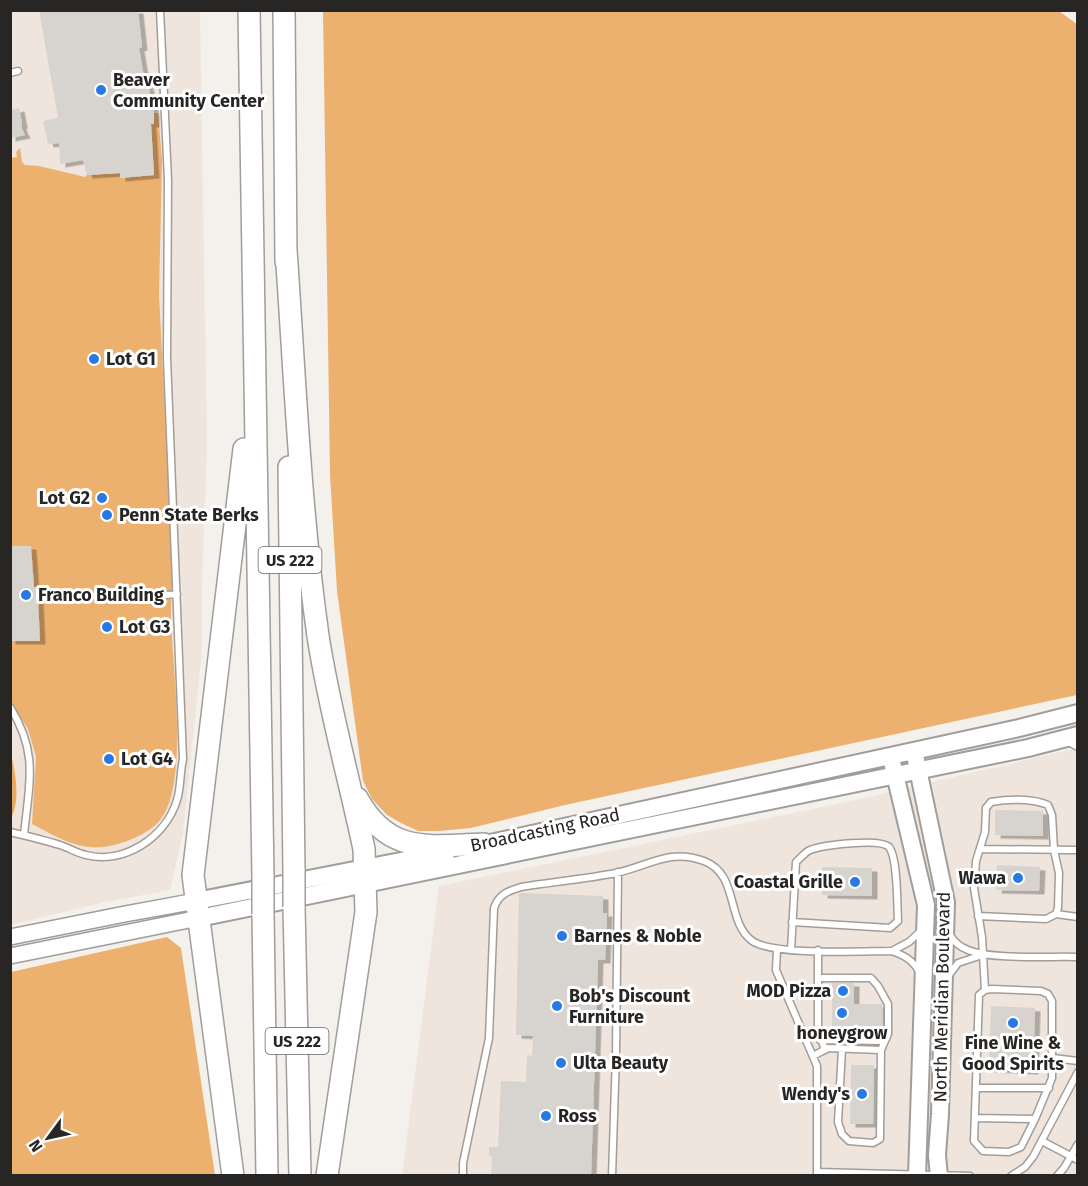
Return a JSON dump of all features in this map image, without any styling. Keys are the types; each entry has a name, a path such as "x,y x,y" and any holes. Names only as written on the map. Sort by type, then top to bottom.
{"highway":[{"name":"US 222","path":"249,10 267,1176"},
{"name":"US 222","path":"284,10 294,907 300,1176"},
{"path":"286,250 305,507 318,636 364,849 366,912 327,1176"},
{"path":"233,1176 193,874 240,500 254,320"},
{"path":"349,781 358,800 372,820 387,834 414,845 484,844"}],"main road":[{"name":"Broadcasting Road","path":"365,876 484,844 1019,728 1077,712"},
{"name":"Broadcasting Road","path":"197,910 895,776 1028,748 1077,735"},
{"name":"North Meridian Boulevard","path":"914,750 946,902 938,1174"},
{"name":"North Meridian Boulevard","path":"891,755 926,905 917,1175"}],"street":[{"name":"Broadcasting Road","path":"10,938 125,914 197,910"},
{"name":"Broadcasting Road","path":"10,956 197,910"}],"lane":[{"path":"10,832 62,845 86,855 108,858 134,850 150,841 164,824 177,801 183,759 167,358 168,180 160,10"},
{"path":"155,596 177,594"},
{"path":"10,707 25,733 30,755 30,780 24,835"},
{"path":"1058,740 1068,741 1077,747"},
{"path":"985,990 974,888 976,861 985,832 986,808 991,802 1040,802 1048,805 1052,814 1054,850 1059,873 1056,914"},
{"path":"10,839 24,835"},
{"path":"791,950 792,922 796,862 808,850 840,843 885,844 890,849 896,878 898,921 890,928 792,922"},
{"path":"980,849 1077,850"},
{"path":"463,1176 489,1038 494,908 502,894 521,886 618,872 676,855 706,861 723,874 734,902 737,922 751,941 777,949 891,951 911,960 923,978"},
{"path":"612,1176 618,872"},
{"path":"978,916 1046,919 1056,914 1077,917"},
{"path":"946,924 948,933 959,945 982,954 1077,957"},
{"path":"891,951 909,942 925,927"},
{"path":"777,949 776,970 817,1066 817,1174 970,1176"},
{"path":"818,950 818,1030 825,1050"},
{"path":"944,991 950,973 958,963 982,954"},
{"path":"818,978 871,978 888,1004 888,1034 881,1050 880,1139 873,1143 849,1141 842,1134 838,1122 842,1049"},
{"path":"985,990 1041,991 1048,994 1052,1001 1053,1058 1049,1088 1021,1147 1016,1150 983,1151 974,1141 979,995 985,990"},
{"path":"820,1040 884,1041"},
{"path":"813,1056 828,1048 881,1050"},
{"path":"1053,1058 1077,1061"},
{"path":"1011,1176 1025,1167 1042,1141 1077,1072"},
{"path":"976,1088 1049,1088"},
{"path":"975,1118 1035,1119"},
{"path":"1042,1141 1074,1158"},
{"path":"1057,1176 1074,1158 1077,1144"}],"shaded area":[{"name":"Penn State Berks","path":"10,11 200,11 207,445 202,651 183,833 170,890 101,903 11,925"},
{"path":"323,11 1059,11 1078,25 1077,695 565,805 471,828 418,831 387,815 372,799 363,781 337,591 330,475"},
{"name":"Penn State Berks","path":"154,113 158,113 162,160 159,295 173,570 171,611 177,719 175,777 170,801 161,819 154,826 127,841 89,847 67,841 32,824 36,757 28,729 11,702 11,158 17,157 16,152 20,148 22,162 25,165 85,177 120,173 121,178 154,175 151,124 154,123"},
{"path":"1077,748 1077,1175 402,1176 439,886 856,800"},
{"path":"10,750 16,793 11,818"},
{"path":"167,937 181,948 215,1175 11,1175 11,972"}],"building":[{"name":"Beaver Community Center","path":"39,10 138,10 142,47 139,48 145,83 148,85 154,113 154,124 151,124 154,175 120,178 120,173 87,175 83,160 60,164 59,143 48,144 43,121 58,118"},
{"path":"19,108 21,127 25,135 10,138 10,110"},
{"name":"Franco Building","path":"11,546 31,546 34,587 42,587 42,597 38,598 40,641 10,641"},
{"name":"Wawa","path":"995,810 1043,811 1043,836 995,835"},
{"name":"Wawa","path":"997,865 1040,867 1039,891 996,890"},
{"path":"822,867 872,868 872,896 822,895"},
{"path":"519,893 603,896 603,913 607,913 605,960 598,960 591,1176 491,1176 492,1157 489,1156 489,1147 498,1147 501,1081 526,1082 527,1055 532,1056 533,1036 516,1035"},
{"path":"832,983 854,983 854,1004 882,1004 883,1027 832,1026"},
{"name":"Fine Wine & Good Spirits","path":"991,1006 1035,1008 1033,1071 989,1069"},
{"name":"Wendy's","path":"851,1065 874,1065 873,1124 850,1124"}],"place":[{"name":"Beaver Community Center","path":"101,90"},
{"name":"Lot G1","path":"94,359"},
{"name":"Lot G2","path":"102,498"},
{"name":"Penn State Berks","path":"107,515"},
{"name":"Franco Building","path":"26,595"},
{"name":"Lot G3","path":"107,627"},
{"name":"Lot G4","path":"109,759"},
{"name":"Wawa","path":"1018,878"},
{"name":"Coastal Grille","path":"855,882"},
{"name":"Barnes & Noble","path":"562,936"},
{"name":"MOD Pizza","path":"843,991"},
{"name":"Bob's Discount Furniture","path":"557,1006"},
{"name":"honeygrow","path":"842,1013"},
{"name":"Fine Wine & Good Spirits","path":"1013,1023"},
{"name":"Ulta Beauty","path":"561,1063"},
{"name":"Wendy's","path":"862,1094"},
{"name":"Ross","path":"546,1116"}]}
